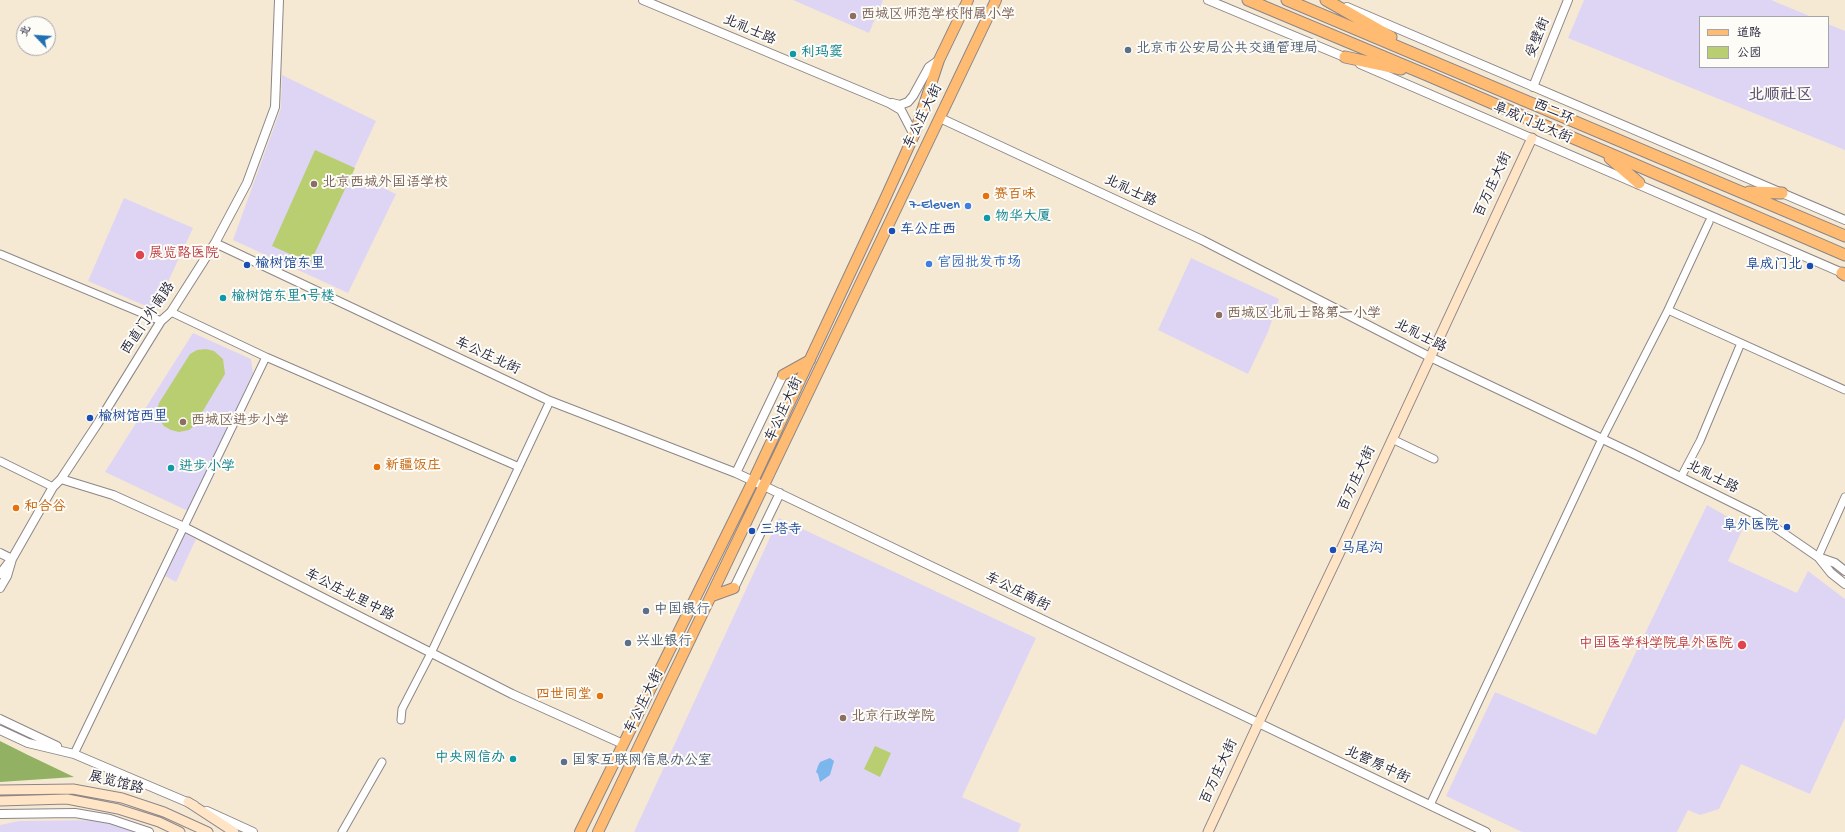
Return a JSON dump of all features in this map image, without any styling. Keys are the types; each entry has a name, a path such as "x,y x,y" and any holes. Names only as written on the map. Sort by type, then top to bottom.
{"highway":[{"name":"西二环","path":"1248,0 1427,75 1845,255"},
{"name":"西二环","path":"1288,0 1845,236"},
{"path":"1326,0 1433,62"},
{"path":"1345,57 1427,75"},
{"path":"1602,150 1639,183"},
{"path":"1741,191 1782,193"}],"main road":[{"name":"车公庄大街","path":"580,832 753,481 810,360 914,135 939,60 968,0"},
{"name":"车公庄大街","path":"598,832 996,0"},
{"name":"百万庄大街","path":"1208,832 1532,138"},
{"path":"783,375 810,360"},
{"path":"712,596 734,588"},
{"name":"展览馆路","path":"0,790 73,789 122,798 164,812 208,832"},
{"name":"展览馆路","path":"0,801 67,799 118,809 159,822 180,832"},
{"path":"188,802 234,832"}],"street":[{"name":"西直门外南路","path":"2,573 53,487 61,479 161,321 170,312 215,243 247,183 275,107 279,0"},
{"name":"北礼士路","path":"643,0 889,103 901,110 914,135"},
{"name":"阜成门北大街","path":"1208,0 1639,183 1844,274"},
{"path":"1330,0 1845,220"},
{"name":"受壁街","path":"1533,87 1568,0"},
{"name":"北礼士路","path":"889,103 900,105 908,102 913,96 929,67 939,60"},
{"name":"北礼士路","path":"940,118 1202,240 1430,357 1681,477 1757,515 1818,557 1835,563 1845,570"},
{"path":"1430,806 1602,439 1668,310 1709,222"},
{"name":"车公庄北街","path":"215,243 550,401 736,473 764,486"},
{"path":"0,254 161,321"},
{"path":"1668,310 1845,390"},
{"path":"170,312 266,357 519,467"},
{"path":"1681,477 1700,440 1741,343"},
{"path":"74,754 266,357"},
{"path":"736,473 783,375"},
{"path":"401,720 402,709 431,653 550,401"},
{"path":"1392,439 1434,459"},
{"path":"0,461 53,487"},
{"name":"车公庄北里中路","path":"61,479 113,495 184,527 512,694 623,744"},
{"name":"车公庄南街","path":"764,486 1258,724"},
{"path":"734,588 780,493"},
{"path":"1818,557 1845,497"},
{"path":"0,553 12,558"},
{"name":"北礼士路","path":"1818,557 1831,573 1845,584"},
{"path":"0,588 2,573"},
{"name":"展览馆路","path":"0,719 74,754 188,802 253,832"},
{"name":"北营房中街","path":"1258,724 1486,832"},
{"name":"展览馆路","path":"0,730 28,742 74,754"},
{"path":"342,832 382,762"},
{"path":"0,816 16,813 74,813 110,819 149,832"}],"shaded area":[{"name":"西城区师范学校附属小学","path":"793,0 883,0 869,33"},
{"path":"1584,0 1771,0 1810,16 1699,16 1699,68 1829,68 1829,24 1845,31 1845,150 1568,38"},
{"name":"北京西城外国语学校","path":"282,75 376,121 352,173 396,194 348,293 233,240 281,108"},
{"name":"展览路医院","path":"124,198 193,228 155,310 88,281"},
{"name":"西城区北礼士路第一小学","path":"1191,258 1279,299 1268,332 1248,374 1158,330"},
{"name":"西城区进步小学","path":"193,333 251,359 253,373 188,511 105,472"},
{"name":"中国医学科学院阜外医院","path":"1707,505 1744,526 1728,561 1797,593 1808,571 1845,599 1845,718 1810,794 1741,764 1719,809 1700,815 1688,810 1677,832 1522,832 1446,796 1495,692 1596,735"},
{"name":"北京行政学院","path":"779,518 1036,638 962,797 1021,824 1018,832 634,832"},
{"path":"184,533 196,539 176,582 163,575"},
{"path":"108,820 147,832 0,832 0,825 19,821"}],"green space":[{"path":"315,150 355,168 310,263 272,246"},
{"path":"206,349 214,351 223,359 225,374 194,426 189,430 179,432 171,430 164,426 158,418 157,410 159,403 190,354 197,350"},
{"path":"0,741 28,755 74,777 0,782"},
{"path":"875,746 891,753 880,777 864,769"}],"water":[{"path":"830,758 834,761 830,775 820,782 816,772 818,766 820,762"}],"place":[{"name":"西城区师范学校附属小学","path":"853,16"},
{"name":"北京市公安局公共交通管理局","path":"1128,50"},
{"name":"利玛窦","path":"793,54"},
{"name":"北京西城外国语学校","path":"314,184"},
{"name":"赛百味","path":"986,196"},
{"name":"7-Eleven","path":"968,206"},
{"name":"物华大厦","path":"987,218"},
{"name":"车公庄西","path":"892,231"},
{"name":"展览路医院","path":"140,255"},
{"name":"官园批发市场","path":"929,264"},
{"name":"榆树馆东里","path":"247,265"},
{"name":"阜成门北","path":"1810,266"},
{"name":"榆树馆东里1号楼","path":"223,298"},
{"name":"西城区北礼士路第一小学","path":"1219,315"},
{"name":"榆树馆西里","path":"90,418"},
{"name":"西城区进步小学","path":"183,422"},
{"name":"新疆饭庄","path":"377,467"},
{"name":"进步小学","path":"171,468"},
{"name":"和合谷","path":"16,508"},
{"name":"阜外医院","path":"1787,527"},
{"name":"三塔寺","path":"752,531"},
{"name":"马尾沟","path":"1333,550"},
{"name":"中国银行","path":"646,611"},
{"name":"兴业银行","path":"628,643"},
{"name":"中国医学科学院阜外医院","path":"1742,645"},
{"name":"四世同堂","path":"600,696"},
{"name":"北京行政学院","path":"843,718"},
{"name":"中央网信办","path":"513,759"},
{"name":"国家互联网信息办公室","path":"564,762"}],"district":[{"name":"北顺社区","path":"1780,97"}]}
